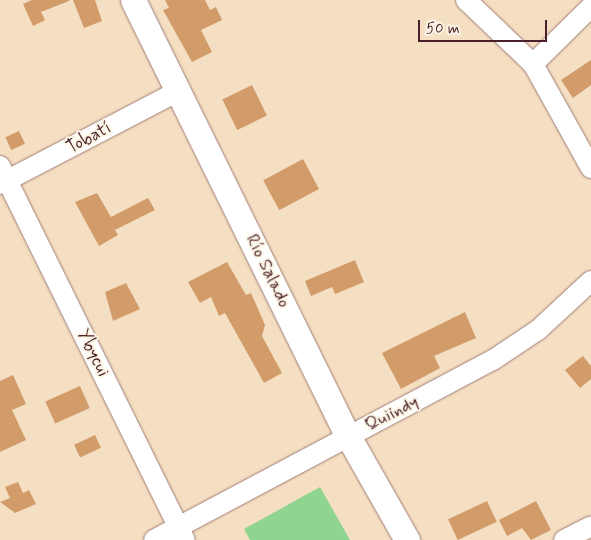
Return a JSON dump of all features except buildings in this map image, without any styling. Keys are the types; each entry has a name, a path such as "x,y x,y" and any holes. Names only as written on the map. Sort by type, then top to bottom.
{"street":[{"name":"Río Salado","path":"133,0 348,436 407,540"},
{"path":"466,0 533,64 591,168"},
{"path":"533,64 591,7"},
{"name":"Tobatí","path":"3,177 178,91"},
{"name":"Ybycui","path":"3,177 182,533"},
{"name":"Quiindy","path":"154,540 182,533 348,436 493,360 538,330 591,282"},
{"path":"564,540 591,526"}],"green space":[{"path":"320,487 350,540 250,540 244,529"}]}
